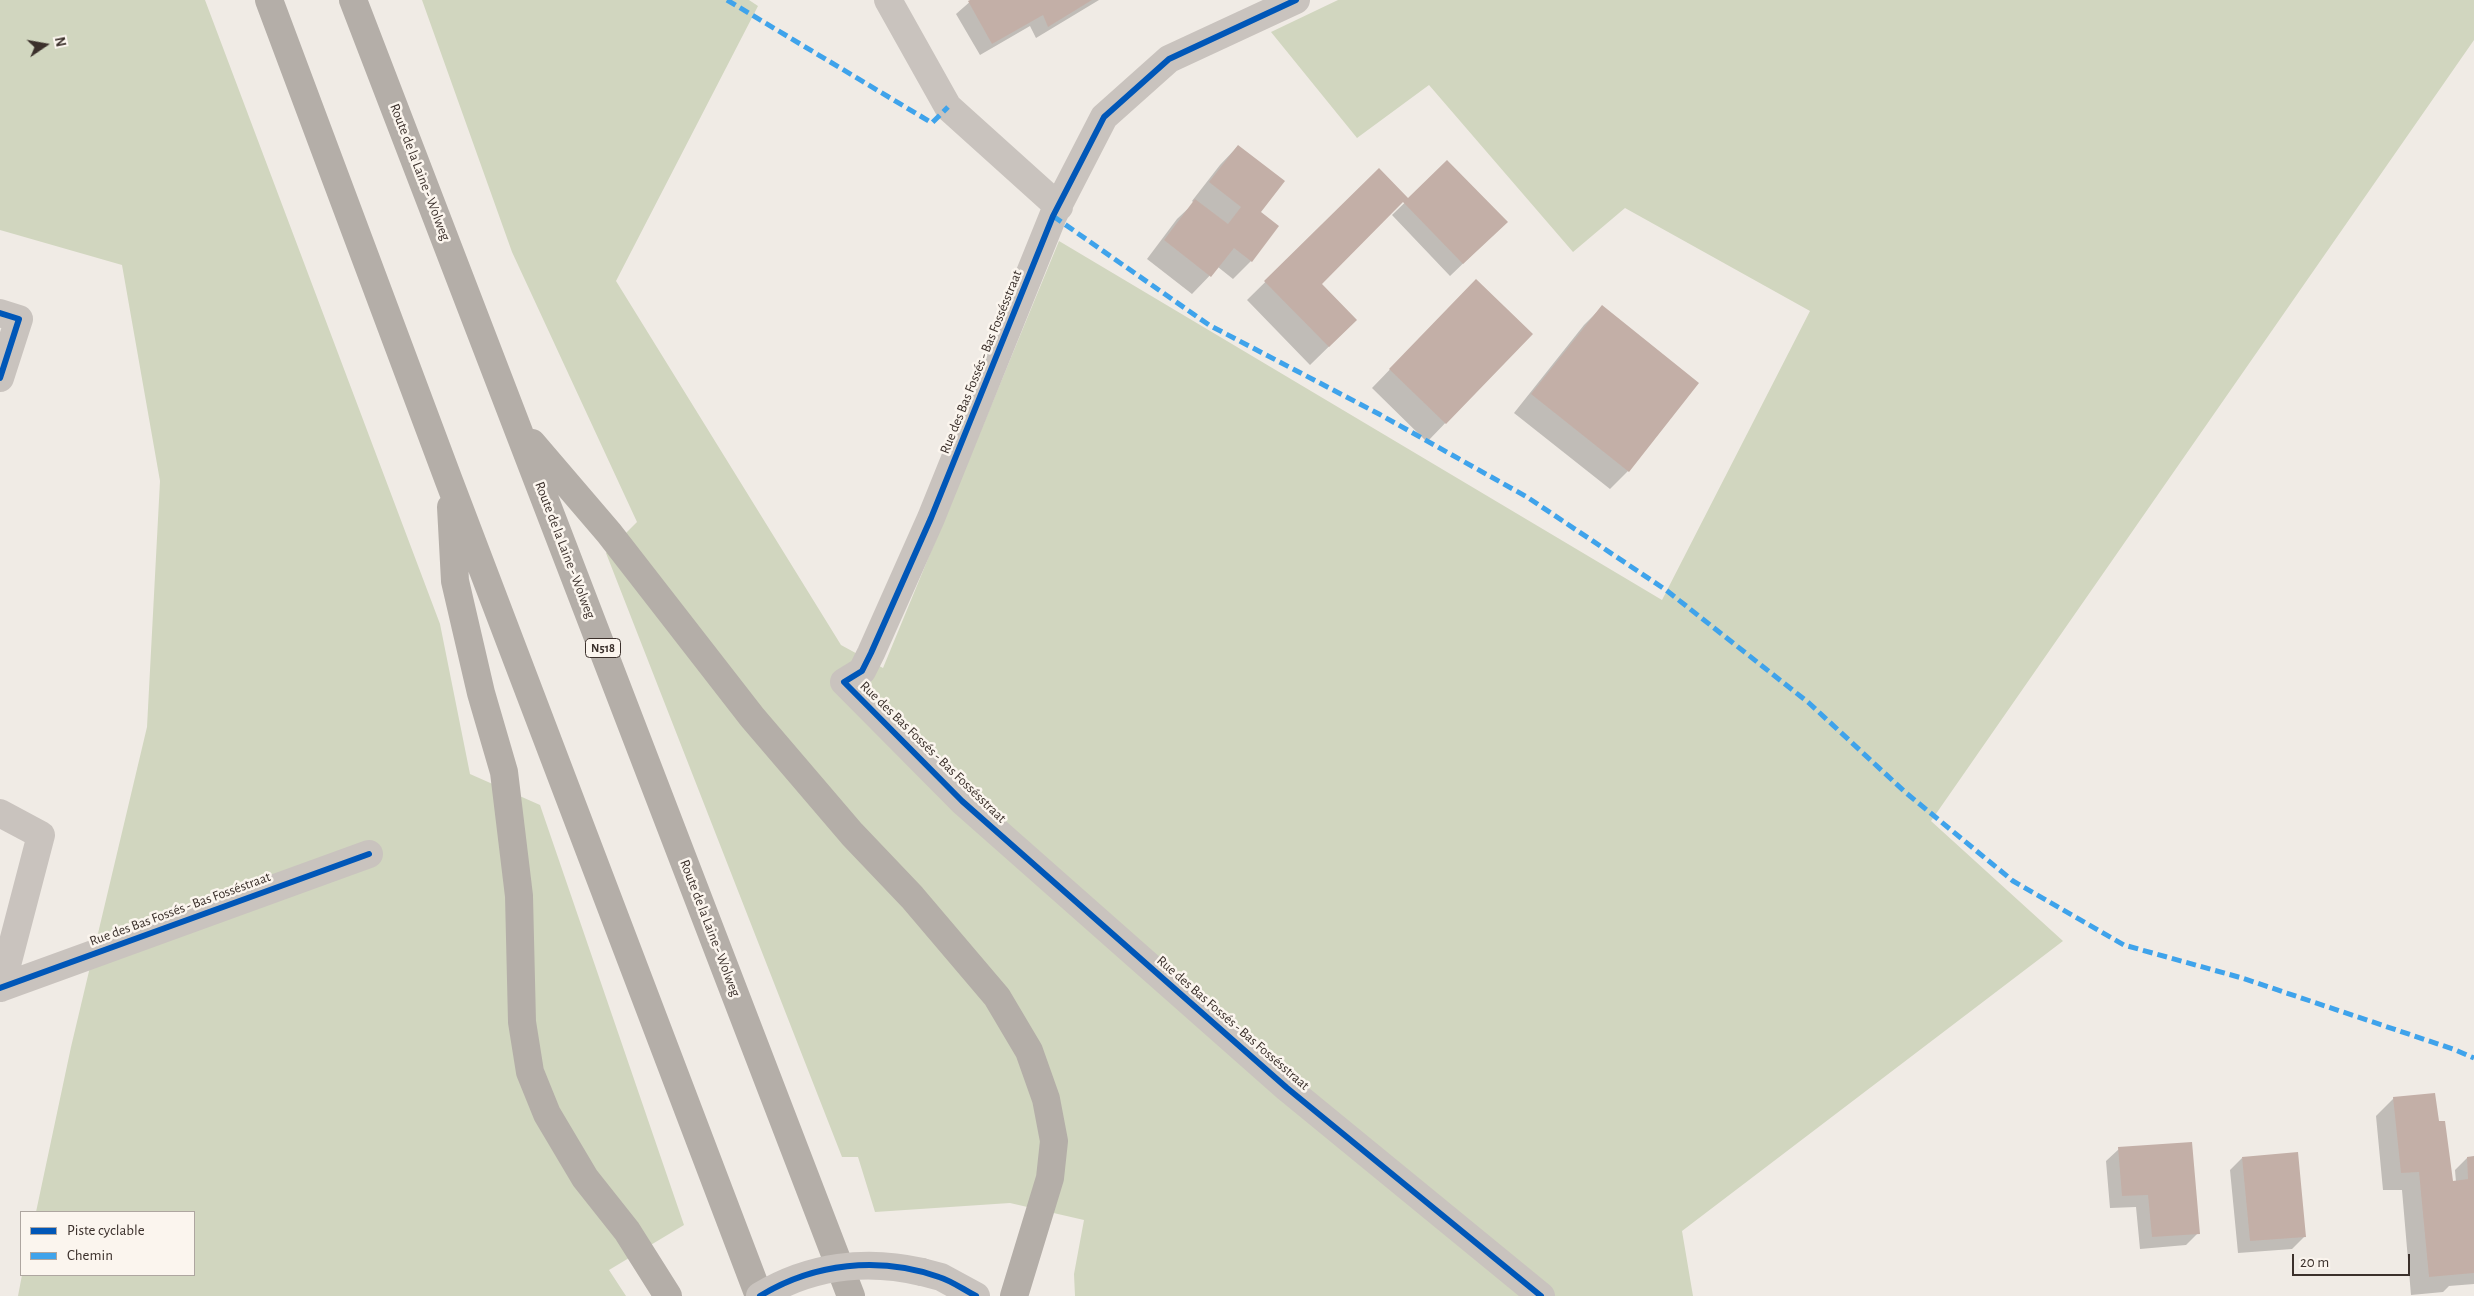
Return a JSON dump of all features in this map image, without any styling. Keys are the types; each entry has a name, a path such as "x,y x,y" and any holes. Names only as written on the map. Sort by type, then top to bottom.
{"highway":[{"path":"269,0 449,480 760,1296"},
{"name":"Route de la Laine - Wolweg","path":"353,0 851,1296"},
{"path":"518,426 608,533 752,717 852,834 912,897 992,992 1029,1051 1046,1099 1054,1141 1050,1178 1014,1296"},
{"path":"449,480 455,581 482,693 504,772 519,896 522,1022 530,1072 547,1114 585,1178 627,1230 668,1296"}],"street":[{"path":"888,0 948,108 1059,206"},
{"name":"Rue des Bas Fossés - Bas Fossésstraat","path":"1296,0 1169,59 1104,117 1059,206 931,518 871,653 862,670 844,682 962,801 1287,1088 1541,1296"},
{"path":"0,313 19,319 0,378"},
{"path":"0,813 41,835 1,988"},
{"name":"Rue des Bas Fossés - Bas Fosséstraat","path":"1,988 369,854"},
{"path":"760,1296 805,1275 844,1266 883,1265 941,1277 976,1296"}],"green space":[{"path":"0,0 205,0 440,624 470,774 540,805 684,1225 609,1270 626,1296 18,1296 22,1276 195,1276 195,1211 36,1211 71,1047 147,727 160,481 122,265 0,230"},
{"path":"422,0 749,0 758,6 616,281 841,645 883,668 1059,241 1662,600 1810,311 1625,208 1573,252 1429,85 1357,138 1271,32 1338,0 2474,0 2474,40 1931,821 2063,941 1682,1231 1693,1296 1075,1296 1074,1274 1084,1220 1010,1203 875,1212 858,1157 842,1157 606,553 637,522 512,252"}],"building":[{"path":"1092,0 1048,27 1043,15 992,44 968,1"},
{"path":"1238,145 1285,181 1261,212 1279,226 1252,262 1234,248 1211,277 1164,240 1195,199 1228,224 1241,207 1209,182"},
{"path":"1447,160 1508,222 1463,264 1403,202 1322,284 1357,320 1329,347 1264,281 1379,168 1408,198"},
{"path":"1476,279 1533,334 1446,424 1389,369"},
{"path":"1602,305 1699,383 1629,472 1531,394"},
{"path":"2435,1093 2439,1121 2445,1121 2453,1181 2468,1179 2467,1157 2474,1156 2474,1273 2429,1277 2419,1172 2401,1173 2393,1097"},
{"path":"2192,1142 2200,1234 2152,1237 2148,1195 2122,1196 2118,1147"},
{"path":"2298,1152 2306,1237 2250,1241 2242,1157"}],"marked path":[{"path":"727,0 932,123 948,107"},
{"path":"1053,216 1209,325 1379,414 1527,497 1666,590 1809,703 1905,792 2013,881 2124,945 2242,978 2453,1049 2474,1058"}],"cycle path":[{"path":"1296,0 1169,59 1104,117 1053,216 931,518 871,653 862,671 844,682 962,801 1287,1088 1541,1296"},
{"path":"0,313 19,319 0,378"},
{"path":"0,988 369,854"},
{"path":"760,1296 802,1276 847,1266 870,1265 916,1270 953,1283 976,1296"}]}
